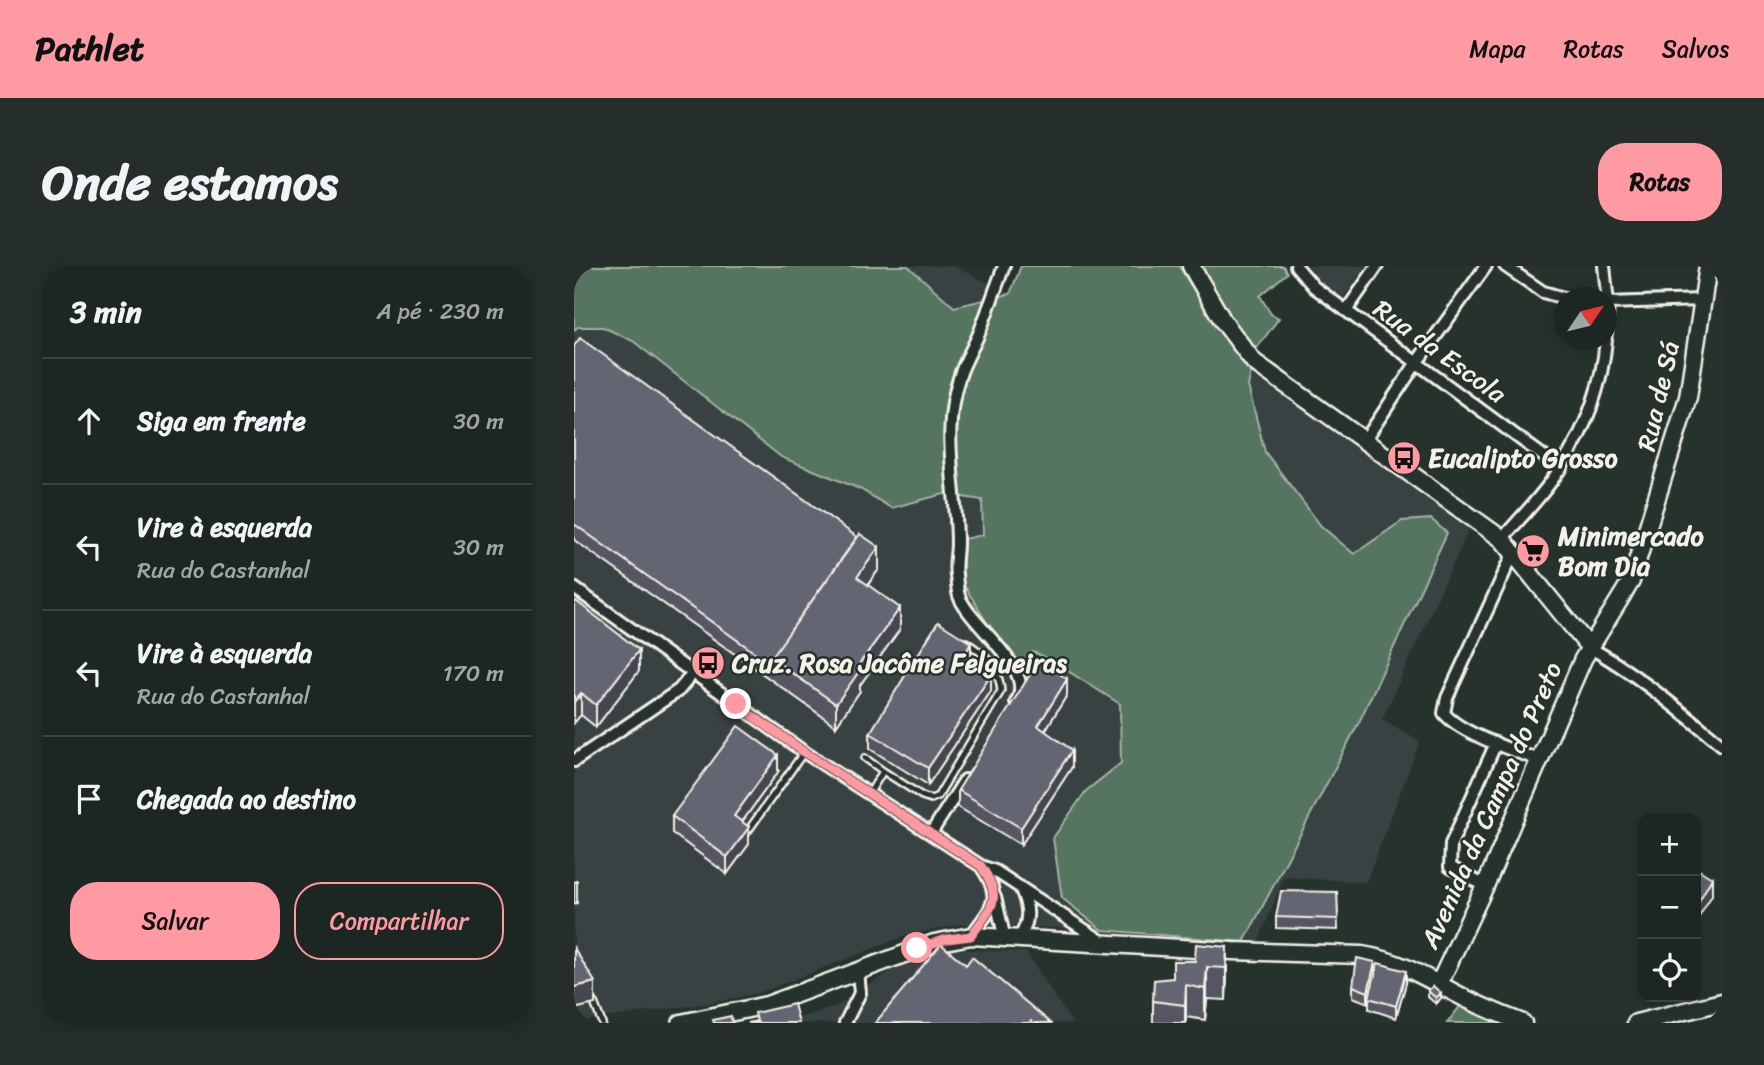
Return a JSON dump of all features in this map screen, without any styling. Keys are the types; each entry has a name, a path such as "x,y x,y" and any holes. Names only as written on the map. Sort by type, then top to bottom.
{"street":[{"path":"1004,266 960,375 949,440 957,543 955,571 959,597 973,618 1014,665 1019,677 1021,695 1013,707"},
{"path":"1191,266 1223,321 1254,362 1503,539 1589,647 1649,686 1722,745"},
{"name":"Rua da Escola","path":"1296,266 1314,287 1561,468"},
{"path":"1346,311 1377,266"},
{"path":"1365,440 1486,266"},
{"path":"1505,266 1543,292 1554,295"},
{"path":"1604,266 1606,287"},
{"name":"Rua de Sá","path":"1589,647 1631,581 1688,397 1709,266"},
{"path":"1617,303 1702,300"},
{"path":"1503,539 1561,468 1587,420 1605,350"},
{"path":"1513,554 1447,698 1444,713 1450,721 1539,760"},
{"path":"574,588 804,752 1106,943"},
{"name":"Avenida da Campa do Preto","path":"1439,984 1485,886 1589,647"},
{"path":"574,761 663,702 679,690 692,673"},
{"path":"1485,886 1450,867 1451,844 1496,743"},
{"path":"931,833 968,776"},
{"path":"981,866 992,882 1011,939"},
{"path":"1011,939 1028,918 1027,904 1020,887"},
{"path":"971,936 990,910 995,894"},
{"path":"681,1023 766,1005 934,943 971,936 1232,951 1362,955 1399,963 1476,1003 1523,1023"},
{"path":"845,1023 860,993 858,971"},
{"path":"1636,1023 1722,1002"}],"lane":[{"path":"865,758 922,796 930,799 938,796 1001,691 994,666 988,657 962,639"},
{"path":"745,835 804,752"},
{"path":"869,794 883,771"},
{"path":"588,988 602,1023"}],"shaded area":[{"path":"574,266 954,266 1010,294 1021,266 1179,266 1209,315 1260,378 1470,527 1382,719 1420,741 1366,882 1284,877 1258,942 1102,930 961,924 905,936 759,993 710,1003 574,1022"},
{"path":"1306,266 1367,266 1341,300 1315,278 1314,271"},
{"path":"943,949 1026,952 1072,1023 785,1023 837,1006 906,961"}],"green space":[{"path":"574,266 908,266 954,307 1010,294 1021,266 1179,266 1209,315 1252,368 1248,386 1265,452 1321,526 1354,554 1402,521 1431,519 1447,533 1360,720 1244,942 1102,930 1062,898 1053,838 1086,791 1121,763 1120,704 1033,652 1021,664 994,634 962,582 964,539 983,535 982,500 944,494 891,508 860,489 781,457 633,341 603,327 578,327 574,330"},
{"path":"1199,266 1283,266 1287,273 1260,296 1271,314 1279,318 1257,348 1248,346"},
{"path":"1462,1004 1498,1023 1447,1023"}],"building":[{"path":"580,338 857,537 771,658 771,664 574,524 574,346"},
{"path":"860,534 879,547 857,577 900,608 857,667 860,670 836,704 771,658"},
{"path":"576,601 639,650 596,705 581,693 574,702"},
{"path":"938,622 971,643 964,656 991,675 928,768 870,733"},
{"path":"1039,660 1067,679 1038,726 1072,750 1021,828 958,790"},
{"path":"738,726 778,755 734,816 749,827 727,857 672,816"},
{"path":"1701,871 1712,878 1701,897"},
{"path":"1281,891 1337,892 1338,919 1276,917"},
{"path":"941,944 966,965 972,957 1051,1023 875,1023"},
{"path":"1196,944 1227,947 1226,968 1207,967 1205,989 1186,985 1185,1005 1153,1001 1154,980 1173,978 1173,961 1195,961"},
{"path":"574,948 595,982 574,987"},
{"path":"1357,958 1375,962 1368,992 1353,986"},
{"path":"1378,963 1406,971 1396,1006 1369,998"},
{"path":"1433,986 1441,993 1436,998 1428,991"},
{"path":"794,1004 799,1023 748,1023 757,1021 755,1013"},
{"path":"731,1016 732,1023 714,1023 713,1020"}],"place":[{"name":"Eucalipto Grosso","path":"1404,458"},
{"name":"Minimercado Bom Dia","path":"1533,551"},
{"name":"Cruz. Rosa Jacôme Felgueiras","path":"708,663"}],"route":[{"path":"736,704 804,752 981,866 992,882 995,894 990,910 971,936 947,939 917,948"}]}
